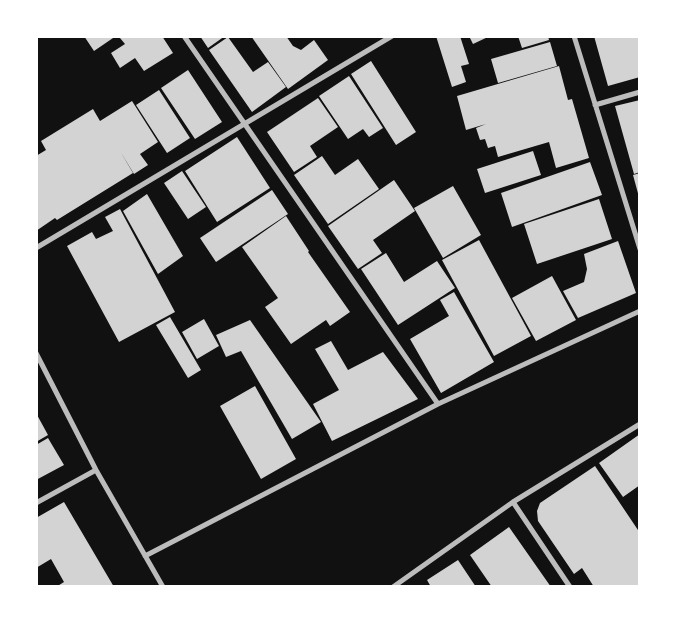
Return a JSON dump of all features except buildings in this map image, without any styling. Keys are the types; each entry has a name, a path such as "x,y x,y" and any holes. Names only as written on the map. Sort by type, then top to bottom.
{"street":[{"path":"184,36 438,404"},
{"path":"36,248 392,36"},
{"path":"574,36 640,249"},
{"path":"595,105 640,92"},
{"path":"145,556 438,404 640,311"},
{"path":"36,354 96,470 163,587"},
{"path":"393,587 514,502 640,424"},
{"path":"36,503 96,470"},
{"path":"514,502 570,587"}]}
